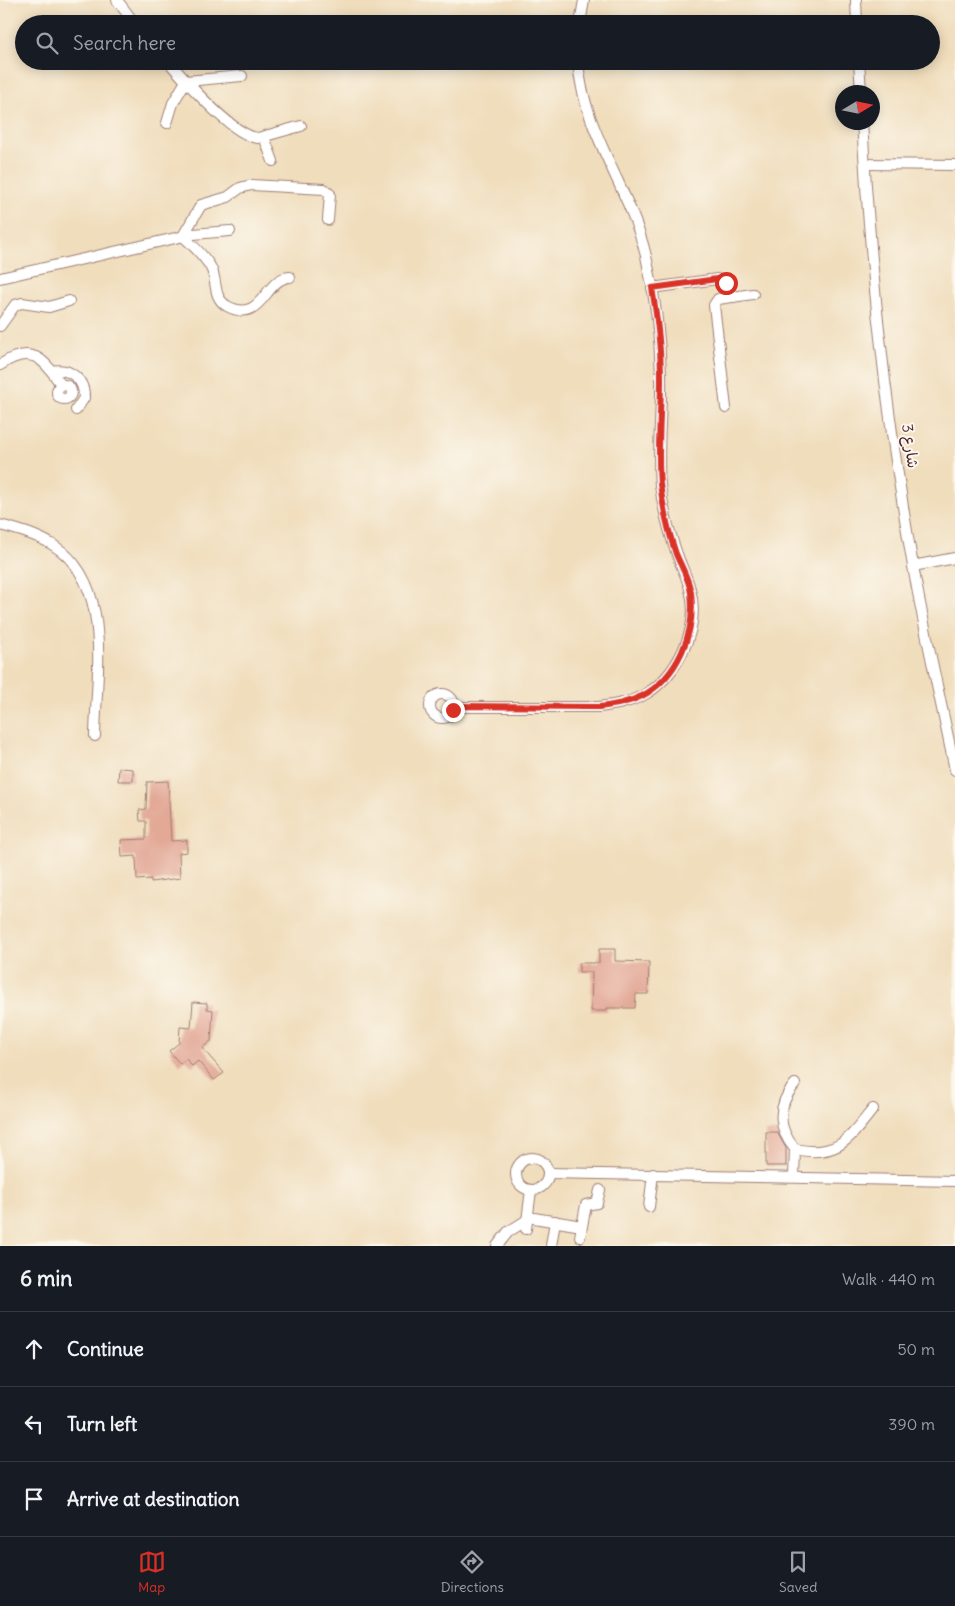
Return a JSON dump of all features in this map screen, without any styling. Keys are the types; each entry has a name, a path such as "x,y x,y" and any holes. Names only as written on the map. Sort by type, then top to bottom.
{"street":[{"path":"118,0 129,15"},
{"path":"582,15 584,0"},
{"path":"856,0 857,15"},
{"path":"176,70 229,122 252,137 264,136 301,126"},
{"path":"454,706 599,707 622,704 643,695 662,682 683,651 691,618 691,591 669,530 660,485 660,348 652,288 635,220 588,114 581,89 579,70"},
{"path":"860,70 861,85"},
{"path":"186,81 242,76"},
{"path":"168,123 173,103 186,81"},
{"name":"شارع 3","path":"862,130 864,164 888,398 913,566 955,770"},
{"path":"264,136 273,161"},
{"path":"864,164 955,165"},
{"path":"183,236 201,205 228,197 240,188 251,185 327,190 330,194 328,220"},
{"path":"0,278 183,236 208,232 230,232"},
{"path":"183,236 212,269 220,301 234,309 253,308 261,302 277,280 290,277"},
{"path":"652,288 717,279 726,283 733,297"},
{"path":"726,408 714,305 718,299 753,294"},
{"path":"0,326 15,305 22,303 49,307 69,300"},
{"path":"0,365 14,356 32,355 47,364 61,385 57,389 58,396 63,399 68,398 77,411 84,398 81,384 72,373 66,370 52,371"},
{"path":"0,525 31,534 54,546 74,563 88,586 96,611 94,736"},
{"path":"913,566 955,558"},
{"path":"794,1177 795,1149 784,1132 781,1111 783,1101 795,1084"},
{"path":"795,1149 823,1151 839,1146 873,1110"},
{"path":"529,1158 538,1159 545,1165 548,1173 543,1185 532,1190 524,1188 516,1178 516,1169 521,1162 529,1158"},
{"path":"548,1173 955,1181"},
{"path":"649,1207 654,1174"},
{"path":"527,1222 532,1190"},
{"path":"580,1237 586,1206 597,1203 600,1190"},
{"path":"497,1246 508,1232 527,1222 555,1221 582,1226"},
{"path":"551,1246 555,1221"}],"building":[{"path":"119,768 133,769 133,781 118,781"},
{"path":"168,781 171,841 187,840 187,852 179,853 180,878 151,882 151,879 137,880 136,856 122,857 121,840 146,839 146,821 140,821 139,810 146,809 147,782"},
{"path":"599,949 615,949 615,961 649,962 648,994 636,994 635,1008 607,1008 607,1011 591,1011 592,972 579,972 579,963 599,963"},
{"path":"193,1002 207,1003 207,1009 213,1010 211,1041 202,1048 224,1073 214,1080 198,1061 192,1066 186,1059 180,1064 169,1051 179,1043 180,1027 191,1028"},
{"path":"766,1132 777,1132 786,1148 786,1166 766,1166"}],"route":[{"path":"453,710 454,706 599,707 622,704 643,695 662,682 674,667 683,651 689,632 692,611 691,591 669,530 660,485 660,348 652,288 717,279 726,283"}]}
